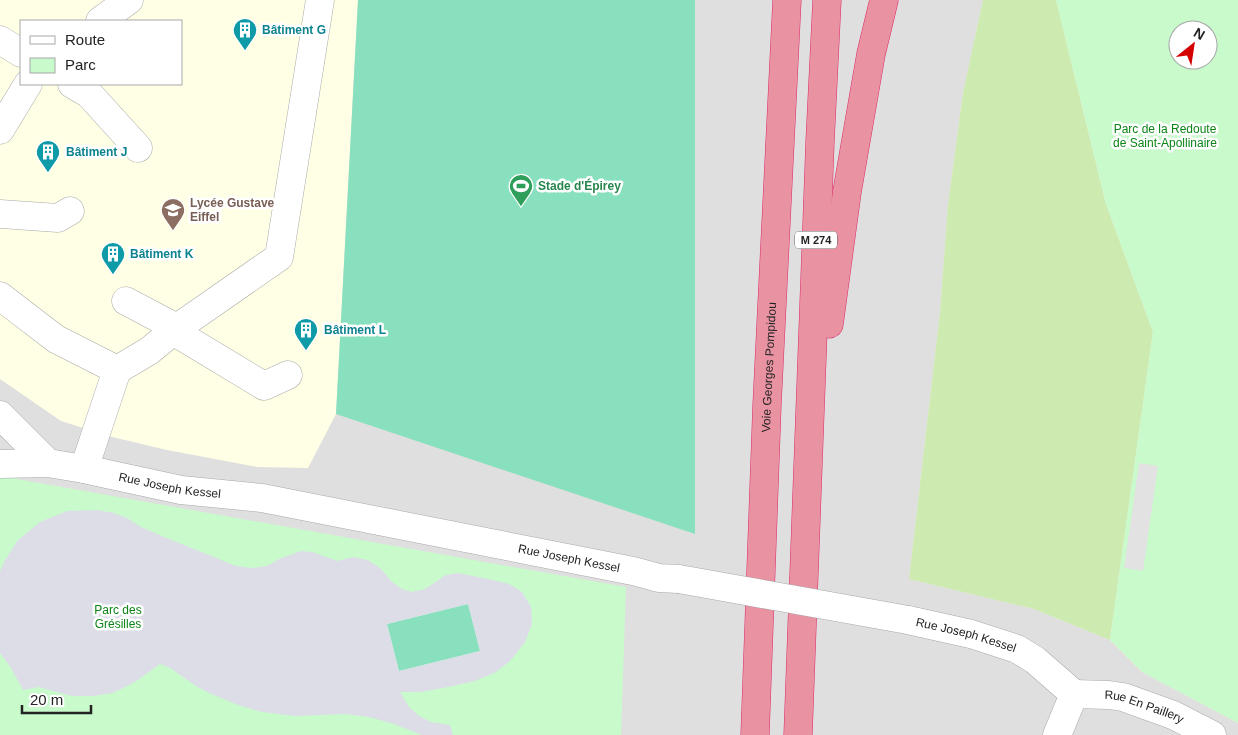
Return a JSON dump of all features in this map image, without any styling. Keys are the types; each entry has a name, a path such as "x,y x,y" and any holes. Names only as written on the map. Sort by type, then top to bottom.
{"highway":[{"name":"Voie Georges Pompidou","path":"755,735 767,405 787,0"},
{"name":"M 274","path":"798,735 827,0"},
{"path":"808,479 846,192 871,54 884,0"}],"street":[{"path":"101,20 129,0"},
{"path":"84,469 117,370 149,351 175,329 279,257 320,0"},
{"path":"0,40 20,52"},
{"path":"0,130 27,85"},
{"path":"74,85 89,94 138,148"},
{"path":"0,214 58,218 70,211"},
{"path":"0,296 56,339 117,370"},
{"path":"126,301 175,329 264,386 288,374"},
{"path":"0,415 48,463"},
{"name":"Rue Joseph Kessel","path":"0,447 48,463 181,490 262,498 633,571 659,578 679,579 908,620 971,634 1017,650 1035,660 1074,694"},
{"name":"Rue Joseph Kessel","path":"0,464 48,463"},
{"path":"1057,735 1074,694"},
{"name":"Rue En Paillery","path":"1074,694 1123,697 1173,715 1212,735"}],"shaded area":[{"path":"0,0 983,0 963,93 948,205 940,312 909,579 1034,609 1110,640 1142,672 1238,723 1238,735 0,735"},
{"name":"Lycée Gustave Eiffel","path":"0,0 358,0 336,414 308,468 258,467 167,450 108,436 61,421 0,379"},
{"path":"1139,463 1158,466 1143,571 1124,568"},
{"path":"97,510 114,513 127,518 141,527 236,566 251,568 267,566 279,559 301,551 312,552 337,561 353,557 368,560 381,569 392,582 402,589 412,592 425,589 446,575 458,573 493,580 509,584 522,592 531,607 532,624 525,642 510,661 496,672 475,681 443,688 420,692 400,692 409,707 419,716 431,722 450,725 453,735 422,735 369,717 345,714 295,716 262,712 238,705 209,693 170,668 160,664 135,682 113,693 72,696 38,687 23,690 0,653 0,571 18,540 40,522 67,511","holes":["468,604 480,651 399,671 387,624"]}],"green space":[{"name":"Stade d'Épirey","path":"358,0 695,0 695,534 336,414"},
{"path":"983,0 1056,0 1106,204 1153,332 1110,640 1034,609 909,579 940,312 948,205 963,93"},
{"name":"Parc de la Redoute de Saint-Apollinaire","path":"1056,0 1238,0 1238,723 1142,672 1110,640 1153,332 1106,204"},
{"name":"Parc des Grésilles","path":"0,476 626,587 621,735 0,735"},
{"path":"468,604 480,651 399,671 387,624"}],"place":[{"name":"Bâtiment G","path":"245,51"},
{"name":"Bâtiment J","path":"48,173"},
{"name":"Stade d'Épirey","path":"521,207"},
{"name":"Lycée Gustave Eiffel","path":"173,231"},
{"name":"Bâtiment K","path":"113,275"},
{"name":"Bâtiment L","path":"306,351"}]}
